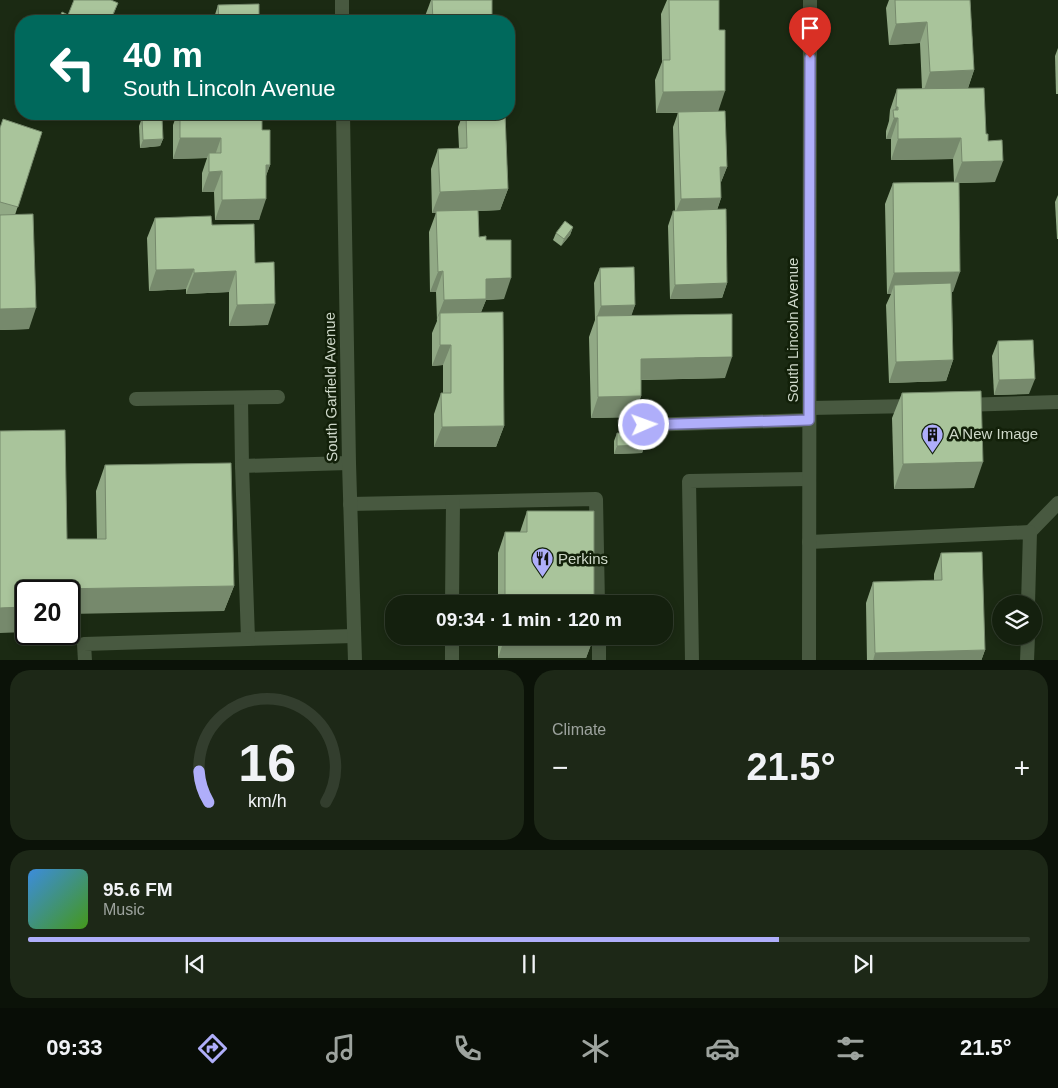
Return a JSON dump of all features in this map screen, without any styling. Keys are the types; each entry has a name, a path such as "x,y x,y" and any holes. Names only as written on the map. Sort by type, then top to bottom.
{"street":[{"path":"342,0 342,15"},
{"name":"South Lincoln Avenue","path":"809,660 810,0"},
{"name":"South Garfield Avenue","path":"343,120 348,463 355,660"},
{"path":"241,398 248,639"},
{"path":"136,399 278,398"},
{"path":"949,405 1058,402"},
{"path":"644,425 929,405"},
{"path":"242,466 348,463"},
{"path":"692,660 688,481 809,479"},
{"path":"350,504 596,499 598,595"},
{"path":"452,502 452,595"},
{"path":"1028,595 1030,532 1058,503"},
{"path":"809,542 1030,532"},
{"path":"85,660 84,644 354,636"},
{"path":"452,645 452,660"},
{"path":"599,645 599,660"},
{"path":"1027,660 1028,645"}],"building":[{"path":"74,0 111,0 118,3 113,15 68,15"},
{"path":"432,0 492,0 492,15 433,15"},
{"path":"669,0 719,0 719,30 725,30 725,91 663,92 663,60 670,60"},
{"path":"895,0 970,0 974,70 930,72 927,22 896,24"},
{"path":"259,4 259,15 219,15 218,5"},
{"path":"984,88 986,134 988,134 988,141 1002,140 1003,161 962,162 961,138 898,139 898,118 894,118 893,110 898,110 898,107 896,107 897,89"},
{"path":"725,111 727,167 720,167 721,198 681,199 678,112"},
{"path":"3,119 42,132 18,207 0,202 0,128"},
{"path":"142,120 162,120 163,139 143,140"},
{"path":"180,120 262,120 262,130 270,130 270,165 266,165 266,199 222,200 222,171 209,172 209,153 221,153 221,138 180,138"},
{"path":"466,120 505,120 508,189 440,192 438,149 467,148"},
{"path":"959,182 960,272 894,273 893,183"},
{"path":"726,209 727,283 675,285 673,211"},
{"path":"478,210 479,237 486,236 486,240 511,240 511,278 486,279 486,299 444,300 443,271 438,272 436,211"},
{"path":"33,214 36,308 0,309 0,215"},
{"path":"211,216 212,225 254,224 255,263 274,262 275,304 237,305 236,271 194,273 194,269 156,270 155,218"},
{"path":"565,221 573,227 564,239 556,233"},
{"path":"634,267 635,305 601,306 600,268"},
{"path":"951,283 953,360 896,362 894,285"},
{"path":"503,312 504,426 442,427 441,393 451,393 451,345 440,345 440,313"},
{"path":"732,314 732,357 641,359 641,396 598,397 597,316"},
{"path":"1033,340 1035,379 999,380 998,341"},
{"path":"981,391 983,462 903,464 902,393"},
{"path":"65,430 67,539 106,539 105,465 231,463 234,586 80,589 80,580 15,580 15,607 0,608 0,431"},
{"path":"617,433 644,433 645,445 617,446"},
{"name":"Perkins","path":"527,511 594,511 594,595 505,595 505,532 527,532"},
{"path":"982,552 985,650 875,653 873,582 942,580 941,553"}],"place":[{"name":"A New Image","path":"933,453"},
{"name":"Perkins","path":"542,578"}],"route":[{"path":"644,425 809,420 810,58"}]}
